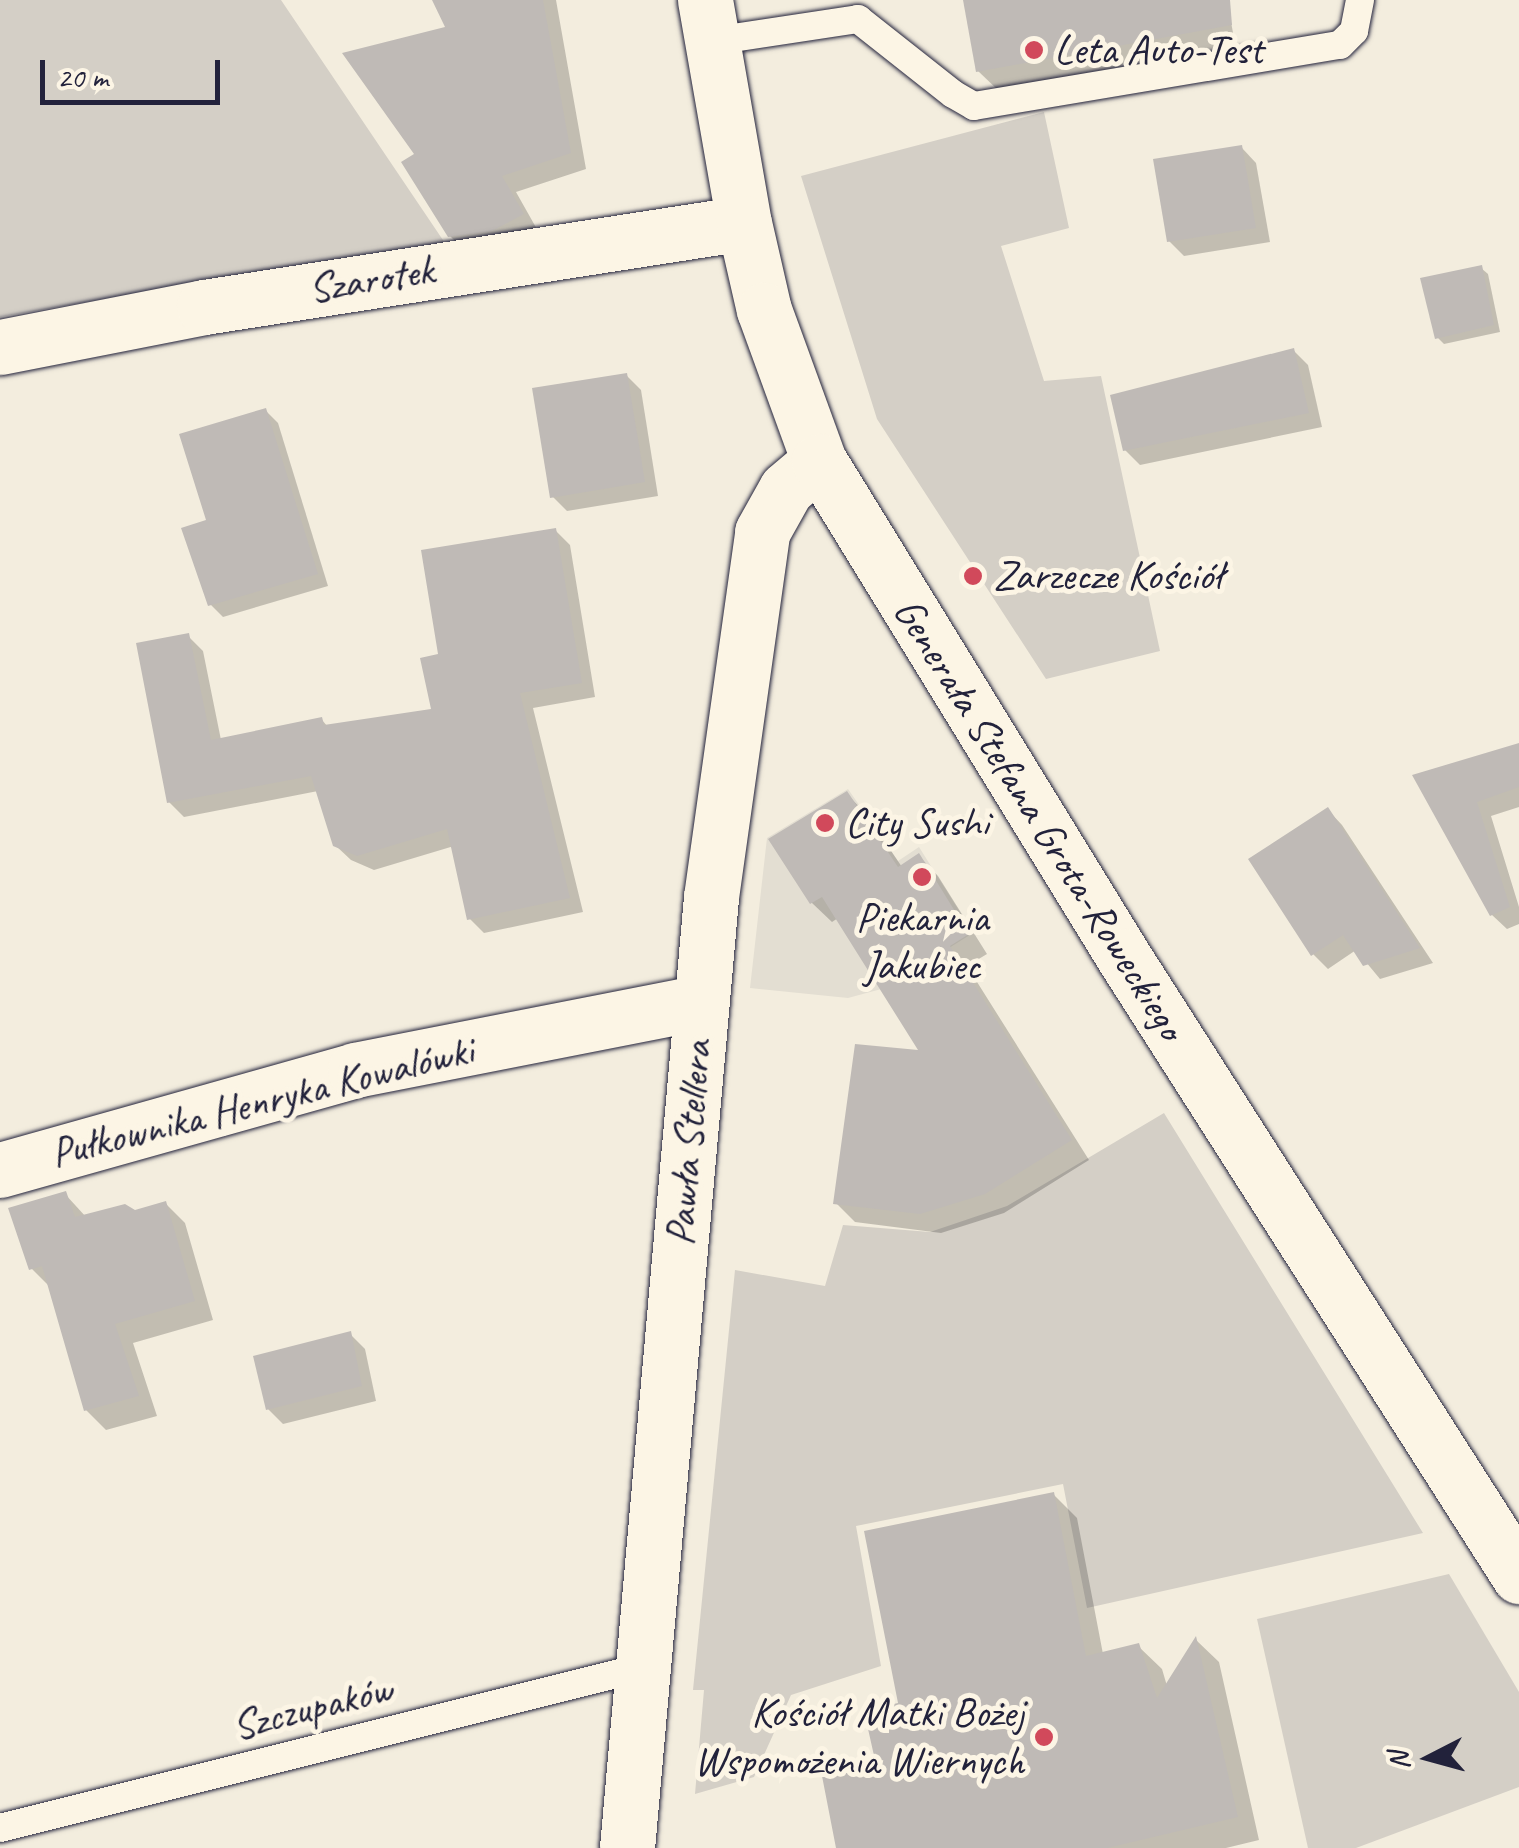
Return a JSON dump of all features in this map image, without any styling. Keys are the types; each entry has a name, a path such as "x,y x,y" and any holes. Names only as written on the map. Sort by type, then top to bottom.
{"street":[{"name":"Generała Stefana Grota-Roweckiego","path":"709,20 744,224 773,343 820,461 1113,940 1519,1576"},
{"name":"Szarotek","path":"0,346 204,307 744,224"},
{"name":"Pawła Stellera","path":"627,1848 710,897 762,532 786,489 820,461"},
{"name":"Pułkownika Henryka Kowalówki","path":"0,1170 356,1070 702,1002"}],"lane":[{"path":"709,20 861,10 974,106 1340,44 1354,31 1360,0"},
{"name":"Szczupaków","path":"0,1828 644,1667"}],"shaded area":[{"path":"0,0 281,0 451,252 149,291 0,317"},
{"path":"1044,112 1069,228 1001,246 1044,381 1101,376 1160,651 1046,679 877,419 801,176"},
{"path":"848,789 898,861 919,847 973,933 885,988 848,998 750,988 767,838"},
{"path":"1164,1113 1423,1533 1087,1608 1063,1484 856,1526 881,1666 791,1695 754,1777 695,1794 704,1690 693,1690 735,1270 825,1286 843,1225 930,1232 1007,1206"},
{"path":"1449,1574 1519,1692 1519,1787 1356,1848 1308,1848 1257,1619"}],"building":[{"path":"432,0 543,0 571,153 502,176 524,214 492,231 448,237 401,162 414,154 342,53 445,27"},
{"name":"Leta Auto-Test","path":"963,0 1230,0 1232,25 976,72"},
{"path":"1242,145 1256,228 1167,242 1153,159"},
{"path":"1482,265 1494,325 1435,339 1420,278"},
{"path":"1294,348 1309,413 1123,451 1110,395"},
{"path":"627,373 645,482 550,498 532,388"},
{"path":"266,408 318,574 208,606 181,528 206,520 179,434"},
{"path":"556,528 582,683 520,693 570,898 467,920 447,829 357,856 333,846 311,776 167,803 136,643 189,633 211,740 322,717 324,725 431,709 420,658 438,654 421,550"},
{"path":"1519,743 1519,787 1477,802 1510,907 1490,916 1412,775"},
{"path":"847,791 898,867 919,853 969,934 950,946 1072,1140 985,1194 920,1214 833,1204 855,1044 918,1050 822,897 810,904 768,839"},
{"path":"1328,807 1420,948 1363,966 1343,935 1311,956 1248,859"},
{"path":"66,1191 75,1217 125,1204 135,1210 166,1201 195,1301 115,1324 139,1396 84,1411 42,1266 29,1270 8,1208"},
{"path":"351,1331 362,1386 266,1410 253,1356"},
{"path":"1054,1492 1086,1656 1139,1643 1157,1698 1196,1636 1238,1817 1107,1848 836,1848 822,1776 877,1769 864,1711 898,1703 864,1531"}],"place":[{"name":"Leta Auto-Test","path":"1034,50"},
{"name":"Zarzecze Kościół","path":"973,576"},
{"name":"City Sushi","path":"825,823"},
{"name":"Piekarnia Jakubiec","path":"922,877"},
{"name":"Kościół Matki Bożej Wspomożenia Wiernych","path":"1044,1737"}]}
